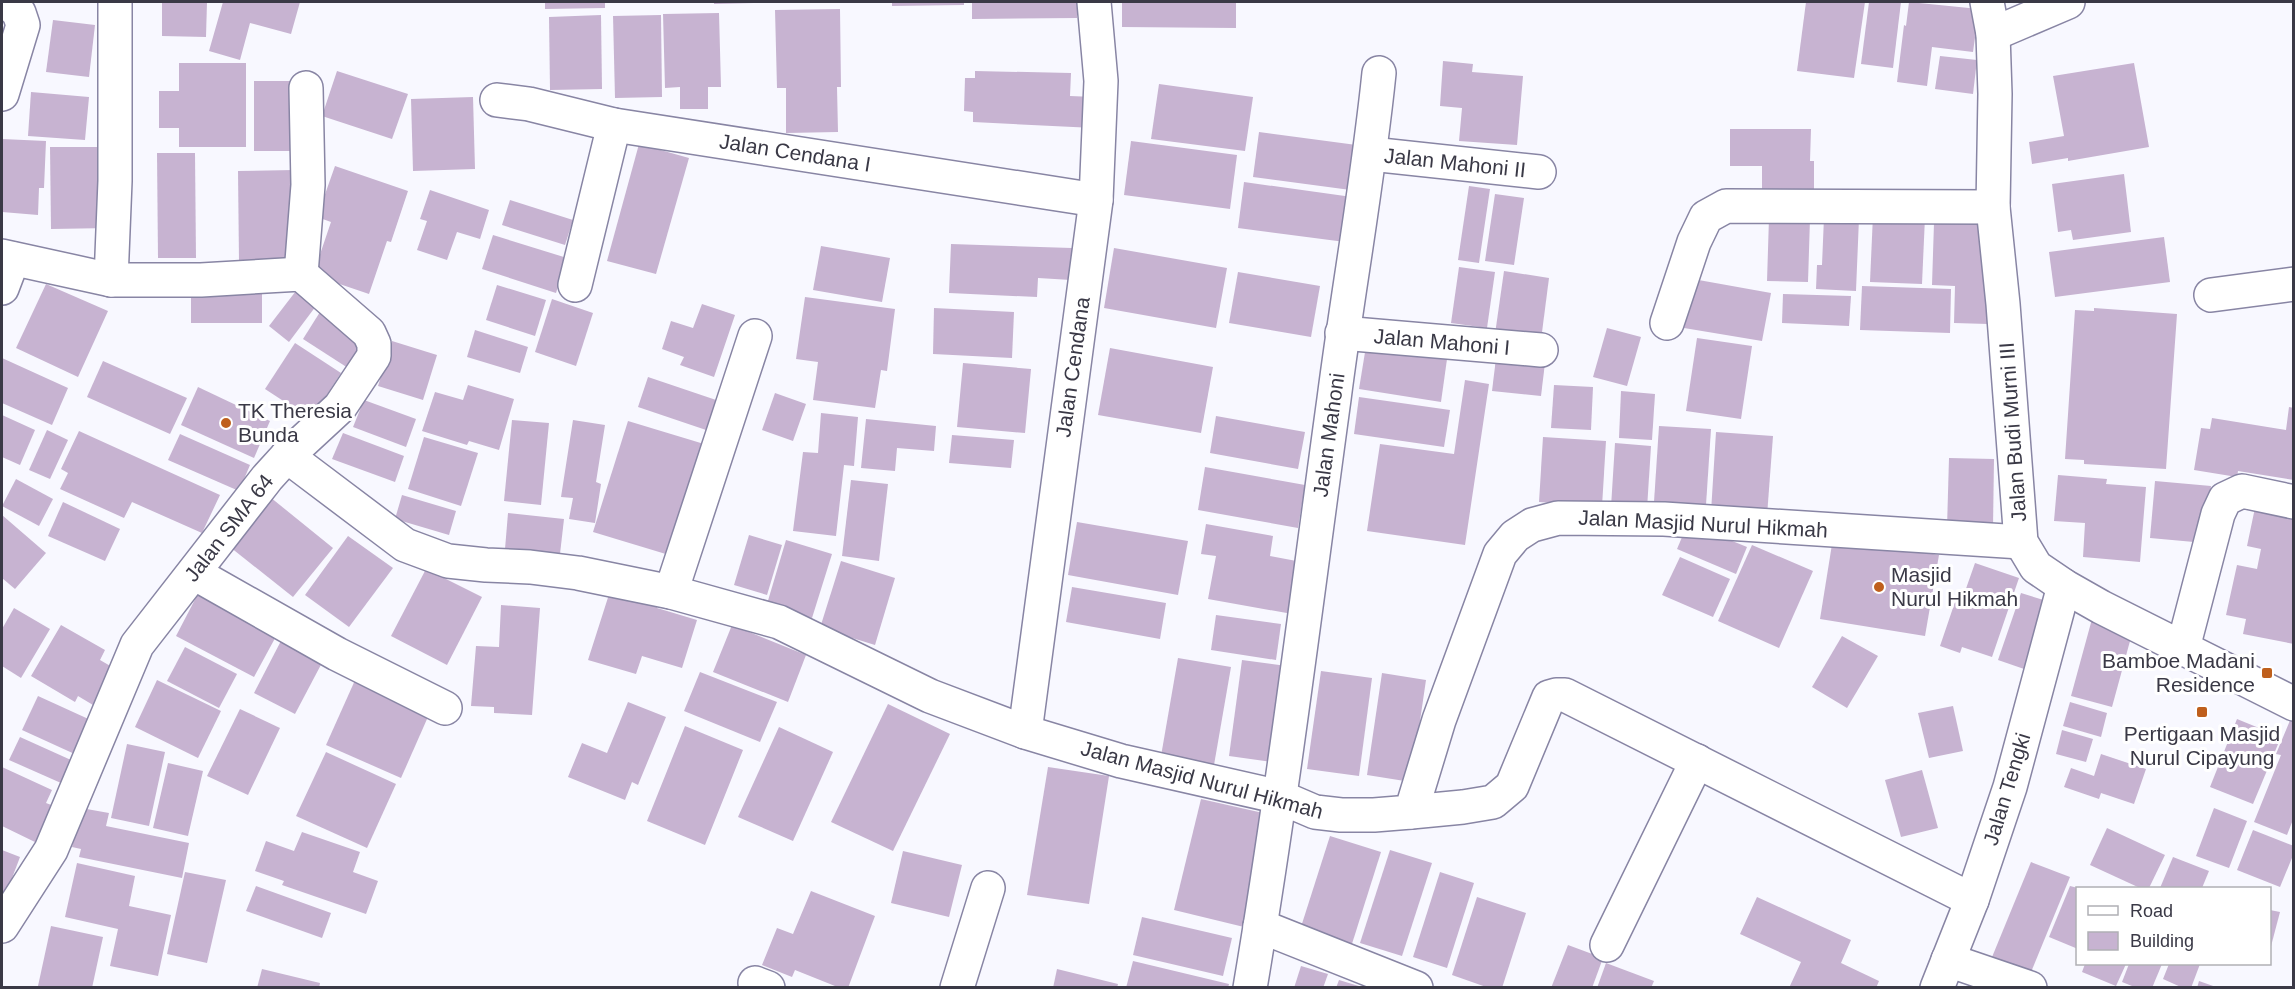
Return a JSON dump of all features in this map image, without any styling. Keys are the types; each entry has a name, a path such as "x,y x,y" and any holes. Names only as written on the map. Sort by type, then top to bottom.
{"street":[{"path":"2,94 23,25 19,13 7,2"},
{"path":"111,280 115,181 115,2"},
{"name":"Jalan Cendana","path":"1025,732 1096,200 1101,81 1094,2"},
{"name":"Jalan Budi Murni III","path":"1987,2 1993,34 1995,94 1993,207 2003,304 2021,542 2036,567 2064,586 2294,704"},
{"path":"1993,34 2068,2"},
{"name":"Jalan Mahoni","path":"1250,987 1280,797 1342,333 1371,154 1379,72"},
{"path":"5,268 111,280 201,280 301,274 308,185 306,88"},
{"name":"Jalan Cendana I","path":"496,100 529,104 614,125 1096,200"},
{"path":"575,285 614,125"},
{"name":"Jalan Mahoni II","path":"1371,154 1539,172"},
{"path":"1667,322 1694,242 1706,217 1726,206 1993,207"},
{"name":"Jalan SMA 64","path":"2,926 51,850 137,645 267,478 287,456 340,407 374,356 374,344 369,333 301,274"},
{"path":"2211,295 2294,284"},
{"name":"Jalan Mahoni I","path":"1342,333 1541,350"},
{"path":"671,592 755,336"},
{"name":"Jalan Masjid Nurul Hikmah","path":"287,456 405,545 448,561 578,573 671,592 778,622 930,696 1025,732 1121,761 1280,797 1315,812 1341,815 1411,812 1439,720 1500,554 1515,536 1532,525 1558,518 1664,519 2021,542"},
{"path":"2183,648 2218,514 2225,498 2242,491 2294,502"},
{"path":"194,573 337,654 445,708"},
{"name":"Jalan Tengki","path":"1942,974 1972,900 2010,787 2064,586"},
{"path":"1411,812 1493,802 1512,786 1549,697 1565,695 1972,900"},
{"path":"1607,945 1697,762"},
{"path":"957,987 988,888"},
{"path":"1260,926 1416,987"},
{"path":"1942,974 2030,987"}],"building":[{"path":"162,2 207,2 206,37 162,36"},
{"path":"223,2 300,2 291,34 250,23 240,60 209,51"},
{"path":"545,2 605,2 605,8 545,9"},
{"path":"714,2 754,2 754,3 714,4"},
{"path":"892,2 964,2 964,5 892,6"},
{"path":"972,2 1077,2 1077,18 972,19"},
{"path":"1122,2 1236,2 1236,28 1122,27"},
{"path":"1806,2 1865,2 1854,78 1797,71"},
{"path":"1869,2 1901,2 1893,68 1861,64"},
{"path":"1909,2 1979,9 1973,52 1932,47 1927,86 1897,82"},
{"path":"840,9 841,87 837,87 838,132 786,133 786,88 777,88 775,10"},
{"path":"719,13 721,87 708,87 708,109 680,109 680,87 665,88 663,14"},
{"path":"601,15 602,89 550,90 549,17"},
{"path":"661,15 662,97 615,98 613,16"},
{"path":"53,20 95,25 89,77 46,72"},
{"path":"1940,56 1977,60 1973,94 1935,89"},
{"path":"1443,61 1473,64 1472,72 1523,76 1517,145 1459,141 1462,108 1440,106"},
{"path":"179,63 246,63 246,147 179,147 179,128 159,128 159,91 179,91"},
{"path":"2134,63 2149,147 2068,161 2068,158 2032,164 2029,142 2064,136 2053,76"},
{"path":"337,71 408,94 392,139 322,116"},
{"path":"975,71 1071,73 1070,96 1094,97 1094,128 973,122 973,112 964,111 965,78 975,78"},
{"path":"254,81 303,81 304,151 254,151"},
{"path":"1159,84 1253,97 1245,151 1151,139"},
{"path":"31,92 89,97 85,140 28,136"},
{"path":"473,97 475,169 413,171 411,99"},
{"path":"1730,129 1811,129 1810,161 1814,161 1814,195 1762,194 1762,166 1730,166"},
{"path":"1259,132 1364,146 1358,191 1253,177"},
{"path":"2,139 46,141 44,188 39,188 38,215 2,212"},
{"path":"1131,141 1237,155 1230,209 1124,195"},
{"path":"639,144 689,158 656,274 607,261"},
{"path":"50,147 109,147 110,228 51,229"},
{"path":"157,153 195,153 196,258 158,258"},
{"path":"335,166 408,191 391,242 387,241 369,294 313,275 331,222 317,217"},
{"path":"294,170 295,261 239,261 238,171"},
{"path":"2124,174 2131,232 2073,240 2071,230 2058,232 2052,184"},
{"path":"1244,182 1352,197 1345,242 1238,228"},
{"path":"1469,186 1490,189 1479,263 1458,260"},
{"path":"430,190 489,210 480,239 457,232 447,260 417,250 427,221 420,219"},
{"path":"1495,194 1524,198 1514,265 1485,261"},
{"path":"510,200 573,220 565,245 502,225"},
{"path":"1873,215 1925,217 1922,284 1870,282"},
{"path":"1769,217 1810,219 1808,282 1767,281"},
{"path":"1824,217 1859,218 1856,291 1816,289 1817,265 1822,265"},
{"path":"1934,223 1986,224 1990,274 1988,324 1954,323 1955,286 1932,285"},
{"path":"493,235 567,258 556,293 482,269"},
{"path":"2164,237 2170,282 2055,297 2049,252"},
{"path":"951,244 1072,248 1071,280 1038,278 1037,297 949,293"},
{"path":"821,246 890,258 882,302 813,290"},
{"path":"1114,248 1227,268 1216,328 1104,308"},
{"path":"1459,267 1495,272 1487,328 1451,323"},
{"path":"1504,271 1549,278 1541,340 1495,334"},
{"path":"1238,272 1320,286 1311,337 1229,323"},
{"path":"1693,279 1771,293 1762,341 1684,328"},
{"path":"46,284 108,311 78,377 16,348"},
{"path":"497,285 546,300 535,336 486,320"},
{"path":"1862,286 1951,289 1950,333 1860,330"},
{"path":"191,287 262,287 262,323 191,323"},
{"path":"299,287 319,302 289,342 269,326"},
{"path":"1783,294 1851,296 1849,326 1782,323"},
{"path":"805,297 895,309 887,371 881,370 875,408 813,400 818,362 796,359"},
{"path":"552,299 593,313 576,366 535,352"},
{"path":"702,304 735,315 714,377 680,365 684,357 662,349 671,321 693,328"},
{"path":"934,308 1014,312 1012,358 933,354"},
{"path":"2094,308 2177,314 2166,469 2084,464 2084,460 2065,459 2075,310 2094,311"},
{"path":"320,312 365,341 348,368 303,339"},
{"path":"1607,328 1641,337 1627,386 1593,377"},
{"path":"475,330 528,347 520,373 467,357"},
{"path":"1697,338 1752,346 1741,419 1686,411"},
{"path":"1367,340 1448,352 1441,402 1359,389"},
{"path":"392,341 437,355 423,400 378,386"},
{"path":"295,343 341,373 311,419 265,389"},
{"path":"1110,348 1213,367 1201,433 1098,415"},
{"path":"2,358 68,388 52,425 2,403"},
{"path":"1496,358 1545,363 1541,396 1492,391"},
{"path":"103,361 187,398 170,434 87,397"},
{"path":"963,363 1031,369 1025,433 957,427"},
{"path":"648,377 722,402 712,432 638,407"},
{"path":"1465,380 1489,384 1465,545 1367,531 1380,444 1454,454"},
{"path":"468,385 514,399 499,450 469,441 467,445 422,431 435,392 463,400"},
{"path":"1554,385 1593,387 1591,430 1551,428"},
{"name":"TK Theresia Bunda","path":"198,387 270,421 254,458 181,425"},
{"path":"1621,391 1655,394 1652,440 1619,438"},
{"path":"775,393 806,404 793,441 762,430"},
{"path":"1359,397 1450,410 1444,447 1354,434"},
{"path":"364,400 416,419 406,447 353,427"},
{"path":"2289,407 2294,408 2294,480 2238,471 2237,477 2194,470 2201,428 2210,429 2212,418 2286,430"},
{"path":"821,413 858,417 854,466 844,465 836,536 793,531 803,452 818,453"},
{"path":"2,415 35,430 20,465 2,457"},
{"path":"1216,416 1305,432 1298,469 1210,453"},
{"path":"866,419 936,426 934,451 897,448 895,471 861,468"},
{"path":"512,420 549,423 541,505 504,501"},
{"path":"573,420 605,425 596,482 601,484 595,523 569,519 573,498 561,497"},
{"path":"628,421 714,447 679,558 593,532"},
{"path":"1659,426 1711,429 1706,505 1654,502"},
{"path":"47,430 68,440 50,479 29,470"},
{"path":"79,431 220,495 202,533 132,502 124,518 60,489 68,473 61,469"},
{"path":"1716,432 1773,436 1767,516 1711,512"},
{"path":"343,433 404,456 395,482 332,459"},
{"path":"180,434 250,465 239,491 168,460"},
{"path":"952,435 1014,440 1011,468 949,463"},
{"path":"424,437 478,453 461,506 408,489"},
{"path":"1543,437 1606,441 1602,506 1539,502"},
{"path":"1615,443 1651,446 1647,509 1611,507"},
{"path":"1949,458 1994,459 1993,528 1947,528"},
{"path":"1205,467 1305,485 1298,528 1198,510"},
{"path":"2058,475 2107,479 2106,484 2146,487 2140,562 2083,557 2085,523 2054,521"},
{"path":"16,479 53,499 39,526 2,506"},
{"path":"851,480 888,484 879,561 842,556"},
{"path":"2155,481 2211,486 2205,543 2150,538"},
{"path":"402,495 456,511 449,535 395,519"},
{"path":"270,497 333,548 293,597 230,547"},
{"path":"63,502 120,529 105,561 48,536"},
{"path":"2256,503 2294,504 2294,644 2243,634 2246,619 2226,615 2237,565 2257,569 2261,549 2247,546"},
{"path":"508,513 564,519 560,554 505,549"},
{"path":"2,515 46,553 15,589 2,578"},
{"path":"1077,522 1188,541 1178,595 1068,575"},
{"path":"1688,523 1747,547 1736,574 1677,549"},
{"path":"1206,524 1273,536 1270,556 1307,563 1298,615 1208,599 1216,556 1201,554"},
{"path":"749,535 782,545 767,595 734,585"},
{"path":"348,536 393,568 349,627 305,595"},
{"name":"Masjid Nurul Hikmah","path":"1833,538 1939,555 1925,636 1820,619"},
{"path":"786,540 832,554 812,618 767,604"},
{"path":"1752,545 1813,571 1779,648 1718,621"},
{"path":"1680,557 1730,579 1713,617 1662,595"},
{"path":"841,561 895,578 875,645 820,628"},
{"path":"1975,563 2019,578 1992,657 1962,647 1960,653 1940,646 1956,599 1962,600"},
{"path":"426,569 482,597 447,665 391,636"},
{"path":"612,585 660,600 657,608 697,620 682,668 642,656 636,674 588,660"},
{"path":"1072,587 1166,603 1160,639 1066,622"},
{"path":"201,588 280,629 254,677 176,636"},
{"path":"2021,593 2050,602 2027,670 1998,660"},
{"path":"501,605 540,608 532,715 494,713 494,707 471,706 476,646 499,647"},
{"path":"14,608 50,629 21,678 2,666 2,629"},
{"path":"1216,615 1281,624 1276,660 1211,650"},
{"path":"2092,619 2133,630 2112,707 2071,696"},
{"path":"61,625 105,650 100,660 119,671 98,708 78,696 75,702 31,676"},
{"path":"732,625 806,655 788,702 713,672"},
{"path":"1842,636 1878,656 1847,708 1812,687"},
{"path":"283,637 324,659 295,714 254,693"},
{"path":"185,647 237,674 219,708 167,681"},
{"path":"1178,658 1231,667 1214,765 1161,756"},
{"path":"1242,660 1294,667 1279,763 1229,756"},
{"path":"1321,671 1372,678 1359,776 1307,769"},
{"path":"700,672 777,702 760,742 684,711"},
{"path":"1382,673 1426,680 1411,782 1367,775"},
{"path":"356,678 431,710 401,778 326,745"},
{"path":"157,680 221,711 198,758 135,727"},
{"path":"38,696 95,722 79,756 22,730"},
{"path":"628,702 666,717 638,785 632,782 625,800 568,777 582,743 607,753"},
{"path":"2070,702 2107,713 2101,737 2063,726"},
{"path":"888,704 950,734 893,851 831,822"},
{"path":"1953,706 1963,751 1929,758 1918,713"},
{"path":"240,709 280,728 248,795 207,776"},
{"path":"2294,711 2294,817 2287,835 2254,822 2281,755 2276,754"},
{"path":"2237,719 2281,737 2253,804 2210,787"},
{"path":"685,726 743,750 705,845 647,821"},
{"path":"779,727 833,752 793,841 738,817"},
{"path":"2062,730 2093,739 2086,762 2056,754"},
{"path":"20,737 71,760 61,783 9,760"},
{"path":"127,744 165,752 149,826 111,818"},
{"path":"326,752 396,784 367,848 296,816"},
{"path":"2101,754 2146,769 2134,804 2101,793 2099,799 2064,787 2071,768 2094,776"},
{"path":"168,763 203,771 188,836 153,828"},
{"path":"2,767 52,790 46,803 54,806 37,843 2,826"},
{"path":"1048,767 1109,776 1089,904 1027,895"},
{"path":"1922,770 1938,828 1901,837 1885,780"},
{"path":"1201,799 1272,815 1244,927 1174,910"},
{"path":"81,808 109,813 106,826 189,843 182,878 79,857 81,849 72,847"},
{"path":"2214,808 2247,821 2229,868 2196,856"},
{"path":"2107,828 2165,855 2149,887 2138,887 2090,865"},
{"path":"2253,830 2294,846 2294,853 2280,887 2237,870"},
{"path":"302,832 360,852 353,872 378,881 366,914 282,885 284,881 255,871 266,841 294,851"},
{"path":"1330,836 1381,852 1351,947 1300,930"},
{"path":"2,850 20,857 3,902 2,902"},
{"path":"1390,850 1432,863 1402,956 1360,943"},
{"path":"903,851 962,865 949,917 891,903"},
{"path":"2173,857 2209,871 2202,887 2160,887"},
{"path":"2031,862 2070,877 2029,977 1990,962"},
{"path":"77,863 135,876 129,906 171,915 158,976 110,966 118,929 65,917"},
{"path":"185,872 226,880 207,963 167,954"},
{"path":"1440,872 1474,883 1447,968 1413,957"},
{"path":"256,886 331,913 322,938 246,911"},
{"path":"2070,886 2076,888 2076,948 2049,937"},
{"path":"811,891 875,916 848,988 840,988 795,970 792,977 762,965 777,928 793,934"},
{"path":"1477,897 1526,913 1502,988 1489,988 1452,975"},
{"path":"1757,897 1851,940 1841,963 1879,981 1876,988 1789,988 1801,962 1740,934"},
{"path":"2271,910 2280,912 2271,946"},
{"path":"1142,917 1232,938 1223,976 1133,955"},
{"path":"51,926 103,937 92,988 38,986"},
{"path":"1568,945 1603,958 1592,988 1551,988"},
{"path":"1133,961 1229,984 1228,988 1126,988"},
{"path":"1606,963 1654,981 1651,988 1597,988"},
{"path":"2085,965 2126,965 2116,986 2082,972"},
{"path":"2129,965 2162,965 2152,988 2137,988 2122,982"},
{"path":"2169,965 2200,965 2191,988 2183,988 2163,979"},
{"path":"1301,966 1328,974 1323,988 1294,988"},
{"path":"262,969 320,983 319,988 257,988"},
{"path":"1057,969 1118,984 1117,988 1053,988"},
{"path":"1339,980 1362,987 1362,988 1336,988"},
{"path":"2199,981 2216,987 2216,988 2197,988"}],"place":[{"name":"TK Theresia Bunda","path":"226,423"},
{"name":"Masjid Nurul Hikmah","path":"1879,587"},
{"name":"Bamboe Madani Residence","path":"2267,673"},
{"name":"Pertigaan Masjid Nurul Cipayung","path":"2202,712"}]}
